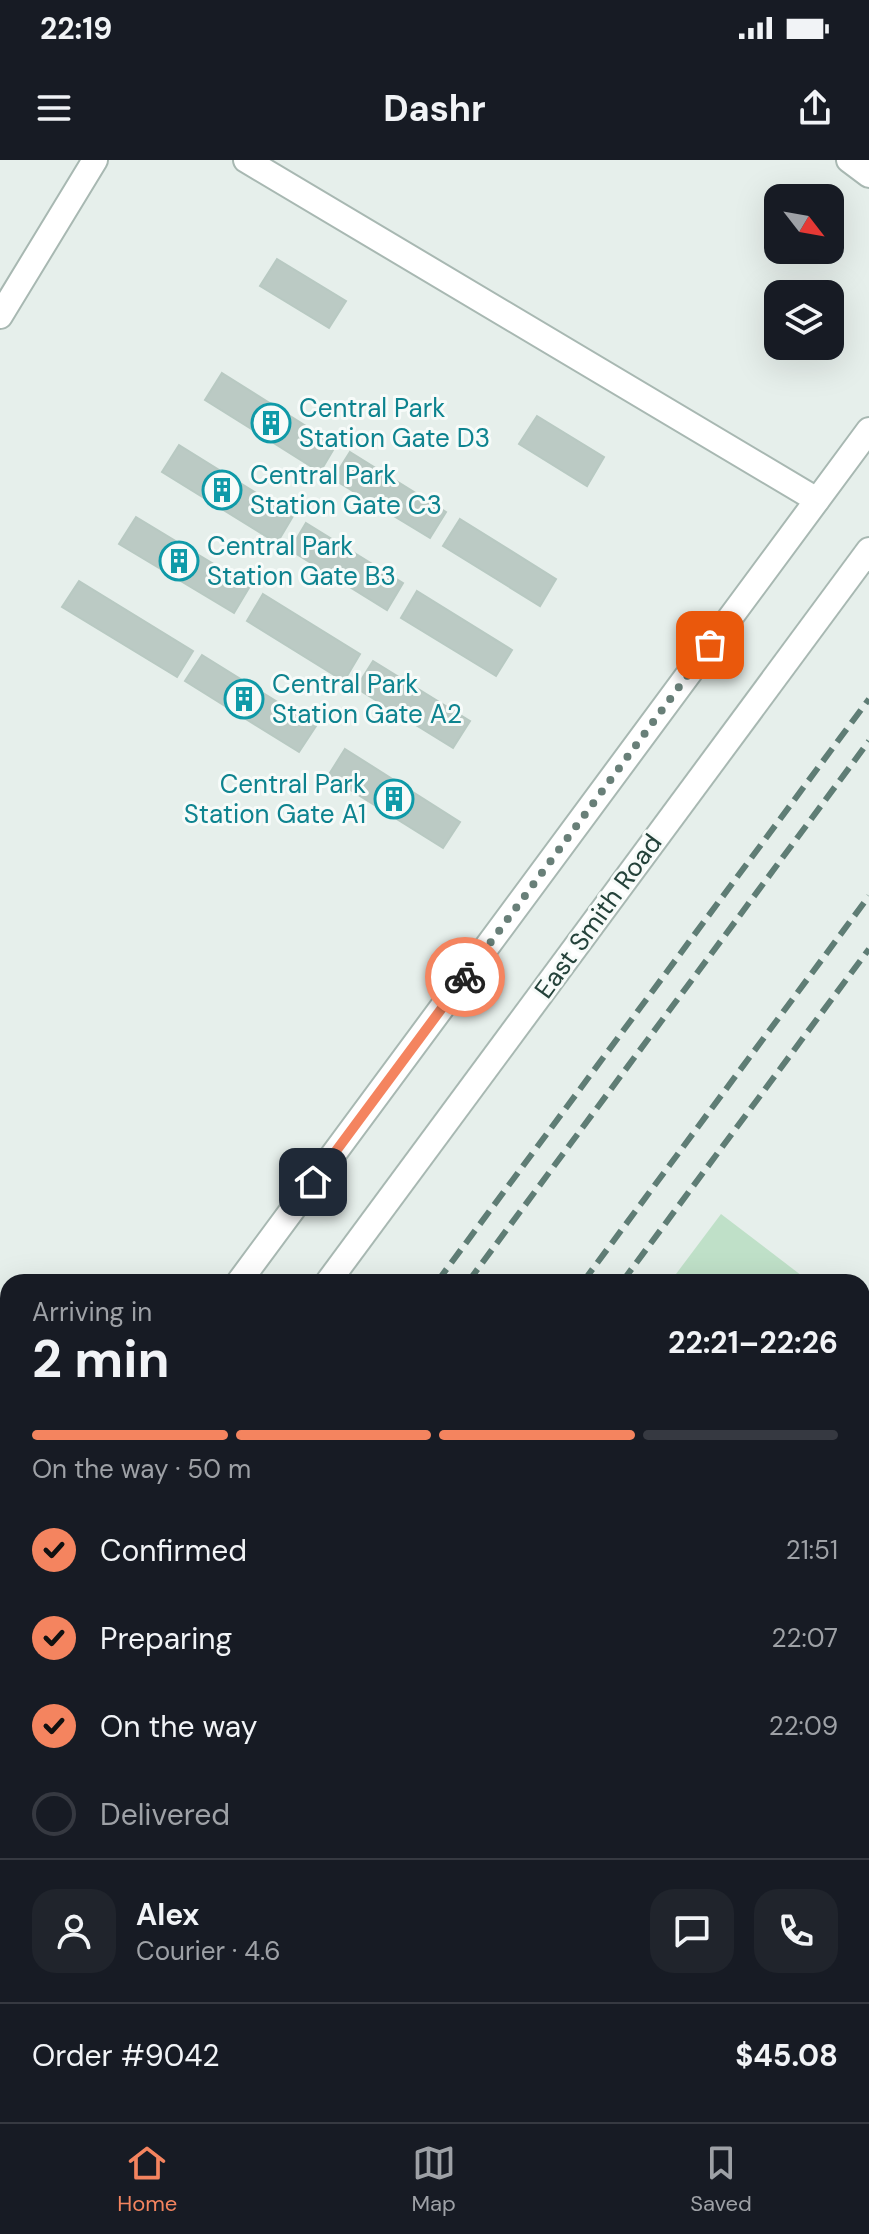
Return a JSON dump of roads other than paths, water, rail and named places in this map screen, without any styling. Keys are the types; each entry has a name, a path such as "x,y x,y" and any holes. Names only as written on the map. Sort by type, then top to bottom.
{"street":[{"path":"0,316 95,160"},
{"path":"246,160 817,500"},
{"path":"849,160 869,175"},
{"path":"245,1274 869,430"},
{"name":"East Smith Road","path":"334,1274 869,550"}],"railway":[{"path":"443,1274 869,699"},
{"path":"474,1274 869,741"},
{"path":"589,1274 869,896"},
{"path":"628,1274 869,949"}],"place":[{"name":"Central Park Station Gate D3","path":"271,423"},
{"name":"Central Park Station Gate C3","path":"222,490"},
{"name":"Central Park Station Gate B3","path":"179,561"},
{"name":"Central Park Station Gate A2","path":"244,699"},
{"name":"Central Park Station Gate A1","path":"394,799"}]}
